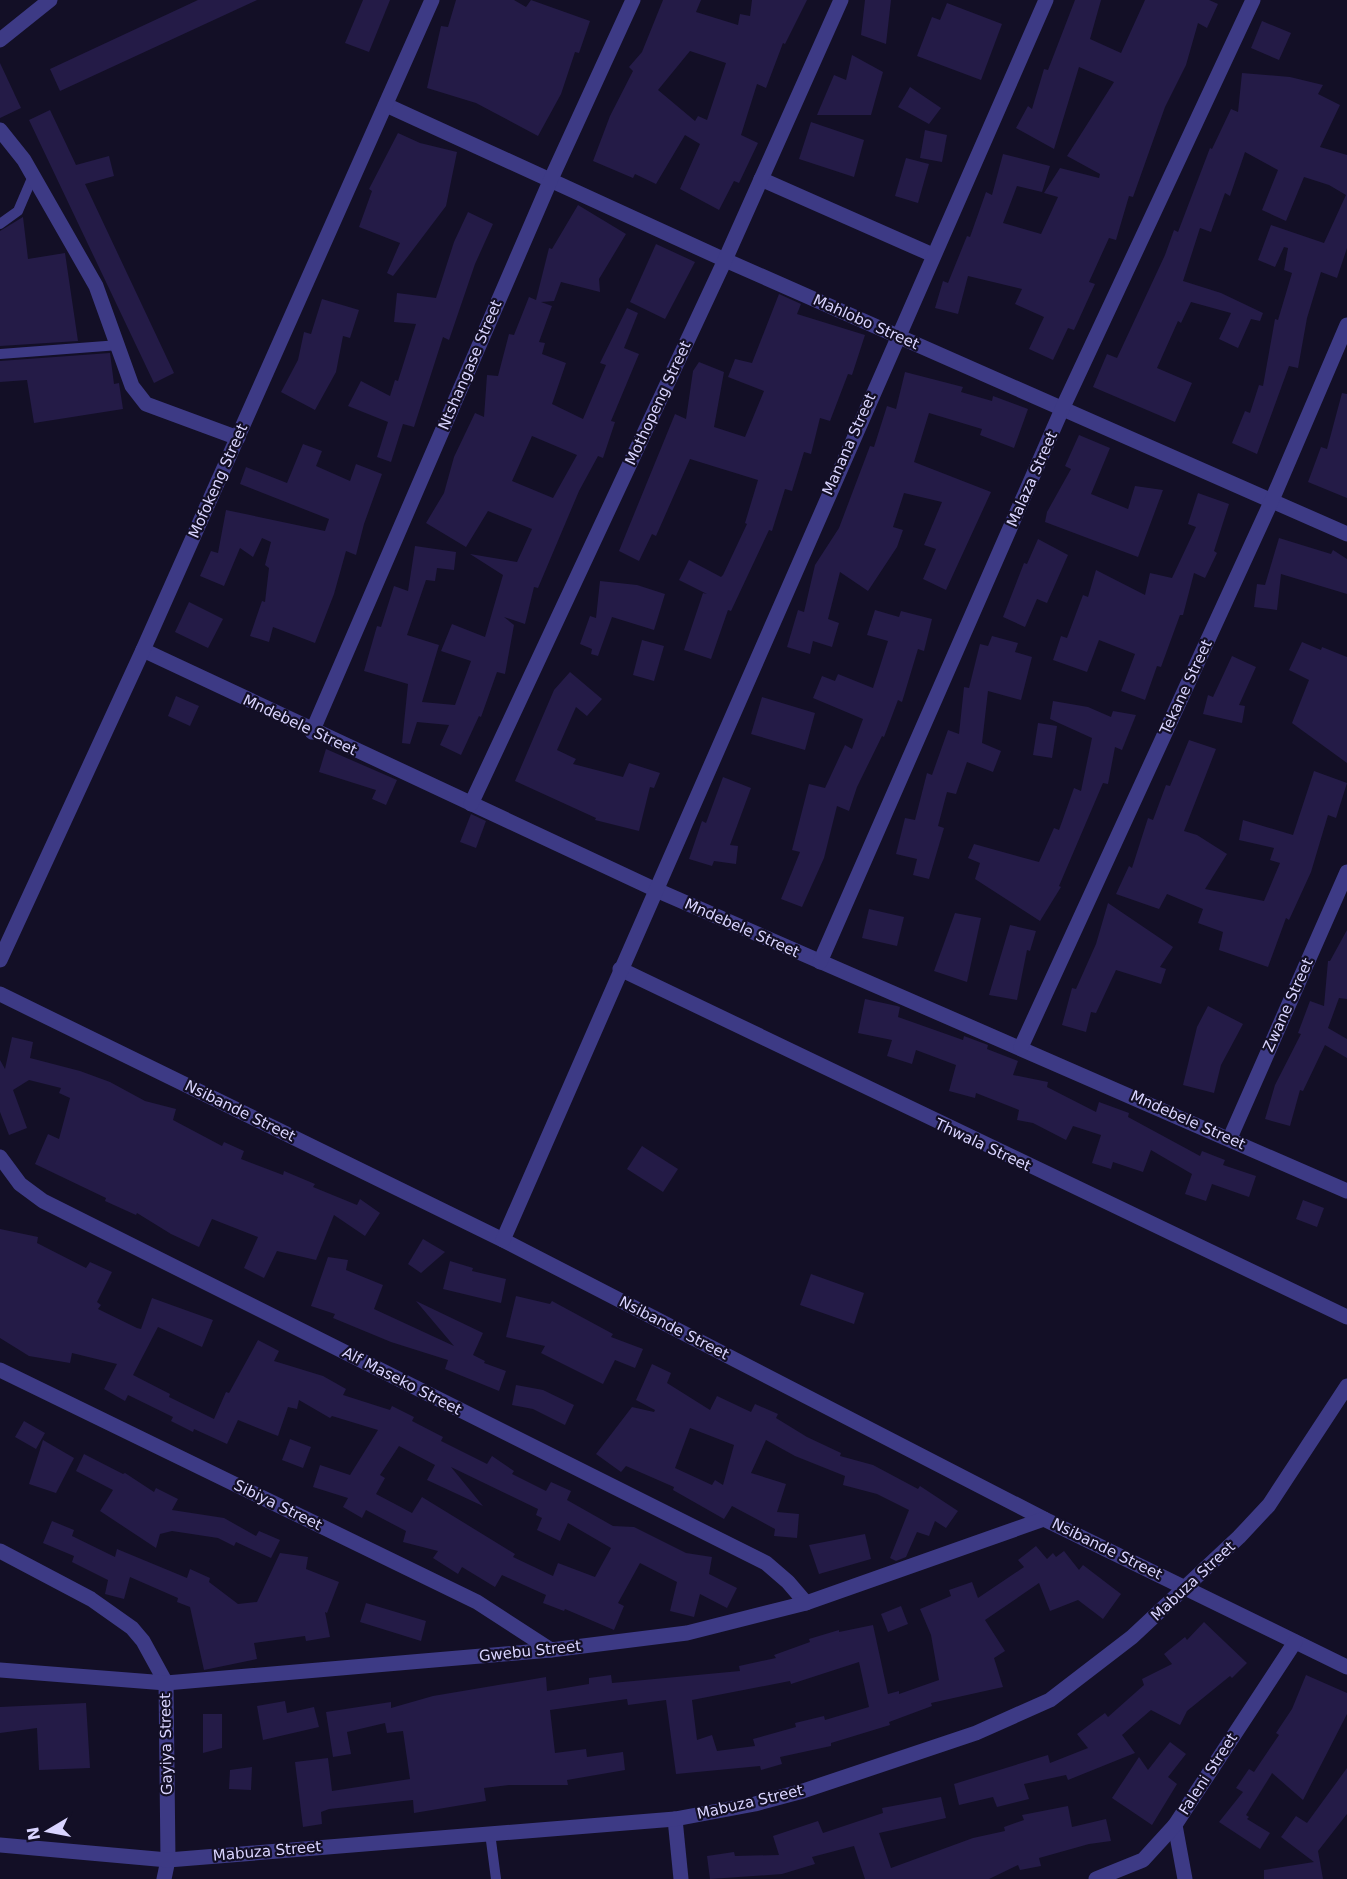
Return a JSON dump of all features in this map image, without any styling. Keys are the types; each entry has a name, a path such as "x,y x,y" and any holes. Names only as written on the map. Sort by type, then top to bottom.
{"street":[{"path":"0,40 50,0"},
{"name":"Mofokeng Street","path":"0,960 143,650 432,0"},
{"name":"Ntshangase Street","path":"312,732 551,179 633,0"},
{"name":"Mothopeng Street","path":"471,804 725,260 841,0"},
{"name":"Manana Street","path":"502,1240 654,889 1046,0"},
{"name":"Malaza Street","path":"820,962 1063,407 1253,0"},
{"name":"Mahlobo Street","path":"387,105 725,260 1347,534"},
{"path":"0,130 33,176 96,286 132,386 146,404 238,438"},
{"path":"761,179 933,255"},
{"name":"Tekane Street","path":"1021,1047 1272,500 1347,325"},
{"name":"Mndebele Street","path":"143,650 312,732 654,889 1230,1138 1347,1191"},
{"name":"Zwane Street","path":"1230,1138 1347,872"},
{"name":"Thwala Street","path":"620,969 1347,1317"},
{"name":"Nsibande Street","path":"0,994 502,1240 1044,1519 1347,1667"},
{"name":"Alf Maseko Street","path":"0,1157 20,1184 31,1194 766,1563 788,1582 806,1604"},
{"name":"Sibiya Street","path":"0,1370 477,1602 551,1650"},
{"name":"Mabuza Street","path":"0,1845 168,1860 675,1819 755,1804 803,1791 1020,1716 1050,1700 1079,1680 1132,1637 1269,1505 1347,1386"},
{"name":"Gwebu Street","path":"0,1670 166,1683 551,1650 687,1632 806,1604 1044,1519"},
{"name":"Gayiya Street","path":"0,1551 92,1599 132,1628 143,1641 166,1683 168,1860 164,1879"},
{"name":"Faleni Street","path":"1096,1879 1143,1860 1175,1825 1295,1641"},
{"path":"675,1819 681,1879"},
{"path":"1175,1825 1185,1879"}],"lane":[{"path":"0,224 18,211 33,176"},
{"path":"0,354 118,345"},
{"path":"489,1833 496,1879"}],"building":[{"path":"198,0 257,0 60,91 50,69"},
{"path":"363,0 390,0 369,52 345,43"},
{"path":"456,0 514,0 526,7 531,0 590,21 579,53 575,52 561,94 538,136 476,103 427,88 441,26 448,27"},
{"path":"663,0 701,0 696,12 738,25 740,14 750,16 752,0 807,0 785,44 783,43 766,88 757,84 741,135 758,143 739,183 734,181 719,210 680,189 700,144 685,135 656,184 635,174 633,178 593,161 610,116 633,71 629,67 642,52","holes":["690,51 726,63 707,120 698,116 695,121 658,90"]},
{"path":"865,0 891,0 886,44 861,35"},
{"path":"1075,0 1101,0 1090,39 1121,53 1145,0 1209,0 1218,4 1207,28 1198,23 1186,65 1165,107 1133,197 1129,196 1116,240 1109,238 1089,282 1095,284 1074,330 1068,328 1053,360 1029,349 1044,317 1015,304 1022,289 968,276 958,314 935,308 943,281 948,283 967,236 970,237 986,192 992,195 1003,154 1050,166 1042,192 1017,186 1003,223 1041,234 1058,197 1044,193 1060,168 1099,178 1100,174 1067,156 1114,82 1079,67 1054,149 1016,128 1028,106 1032,109 1044,69 1048,70"},
{"path":"947,3 1002,24 981,80 917,56 932,17 940,20"},
{"path":"1262,21 1291,33 1279,60 1251,48"},
{"path":"852,55 883,72 871,115 817,115 834,75 846,80"},
{"path":"0,63 21,108 0,118"},
{"path":"1242,73 1290,77 1323,85 1318,94 1340,105 1320,147 1347,155 1347,248 1337,278 1321,272 1307,318 1298,368 1289,366 1257,454 1232,443 1245,411 1250,413 1259,385 1263,386 1275,319 1278,320 1292,273 1284,270 1288,248 1284,247 1275,267 1258,260 1271,225 1324,243 1346,195 1329,185 1304,177 1286,221 1262,210 1278,170 1245,152 1230,196 1225,193 1211,232 1200,228 1183,281 1221,293 1263,313 1260,321 1251,319 1238,348 1219,339 1231,313 1191,302 1181,323 1178,321 1157,368 1192,383 1175,422 1093,387 1107,354 1117,358 1165,255 1174,230 1178,232 1210,148 1212,149 1231,109 1238,112"},
{"path":"910,87 941,108 929,124 898,107"},
{"path":"50,110 76,165 109,156 114,176 85,184 174,373 154,383 29,120"},
{"path":"811,122 864,140 854,177 799,159"},
{"path":"925,130 947,135 942,162 920,158"},
{"path":"398,133 420,143 457,152 446,206 393,276 387,273 400,243 359,227 372,191 369,189"},
{"path":"906,158 929,164 918,203 895,196"},
{"path":"578,205 626,234 599,279 600,292 561,282 554,301 541,302 552,306 539,342 545,343 542,354 566,363 552,404 583,419 606,365 600,363 627,308 638,313 624,348 639,354 611,421 615,422 603,458 598,456 579,491 538,588 534,587 525,624 504,617 514,625 505,674 497,672 481,717 479,716 461,755 440,745 449,725 417,722 410,744 402,743 408,684 364,671 377,626 381,627 394,586 408,591 415,546 456,552 454,570 437,568 435,581 426,580 407,635 439,645 422,702 455,705 471,661 441,651 452,624 485,637 503,575 470,554 517,562 532,529 488,511 466,547 426,523 444,493 454,457 475,413 484,417 487,375 498,376 509,334 514,335 529,297 536,300 549,248 552,249","holes":["532,436 577,455 553,498 512,481"]},
{"path":"468,212 493,224 475,264 449,340 443,337 414,427 403,424 391,462 377,457 388,422 348,406 361,381 390,396 395,380 398,381 416,324 394,322 397,293 436,298 454,242"},
{"path":"23,217 28,259 65,253 78,341 0,346 0,231"},
{"path":"656,244 695,262 665,319 630,302"},
{"path":"779,294 801,304 797,314 865,335 852,375 848,374 830,421 820,418 811,454 804,452 792,491 785,489 772,531 769,530 731,611 728,610 711,659 684,650 703,593 707,594 679,580 689,560 721,577 723,575 747,524 745,523 758,480 690,459 656,536 652,534 639,561 619,551 675,414 686,419 693,371 699,362 724,372 714,427 745,437 764,391 728,377 735,359 752,363"},
{"path":"322,299 359,310 350,338 343,336 336,372 315,410 281,392 298,360 304,332 311,334"},
{"path":"110,353 114,384 119,383 123,409 34,423 27,380 0,382 0,361"},
{"path":"905,372 963,387 961,392 992,401 993,396 1028,409 1014,448 980,435 982,429 929,413 914,462 991,492 946,590 923,579 936,549 924,545 942,502 904,493 893,527 903,530 897,547 868,591 840,572 828,619 839,623 832,647 813,641 810,654 787,647 798,610 804,612 815,565 839,528 870,446 874,447 887,406 896,409"},
{"path":"1342,393 1347,394 1347,498 1308,482 1321,447 1327,449"},
{"path":"1079,435 1110,448 1091,494 1128,509 1135,486 1163,490 1138,557 1045,522 1047,512 1071,469 1065,466"},
{"path":"303,444 322,451 316,466 350,481 356,464 382,474 364,524 356,555 346,551 334,594 315,643 273,627 269,642 250,636 262,601 265,602 269,568 265,565 271,542 262,538 253,557 240,548 224,586 200,576 211,551 218,553 226,510 325,531 329,519 240,484 246,467 287,483"},
{"path":"1198,493 1229,504 1214,551 1217,553 1205,578 1194,573 1183,615 1180,615 1161,667 1157,666 1145,700 1121,691 1135,654 1099,640 1087,672 1053,660 1061,636 1067,638 1083,595 1088,597 1096,570 1145,595 1150,573 1172,578 1196,527 1188,524"},
{"path":"1279,538 1331,554 1333,550 1347,559 1347,594 1281,574 1277,610 1254,607 1257,584 1265,585"},
{"path":"1038,539 1068,555 1047,603 1037,599 1025,627 1003,617 1024,563 1027,564"},
{"path":"600,581 637,585 665,594 654,630 612,617 598,656 591,654 592,649 580,644 590,616 596,618"},
{"path":"189,602 223,619 208,648 175,632"},
{"path":"875,610 899,617 901,611 932,619 924,651 918,649 902,702 898,700 884,737 882,736 857,787 849,811 837,806 824,858 802,907 781,899 800,852 792,850 809,784 825,788 845,745 852,749 863,719 813,698 822,676 835,681 838,674 873,688 888,641 867,635"},
{"path":"992,636 1018,643 1015,652 1032,657 1021,700 988,691 982,743 1001,751 993,772 967,762 956,794 947,792 938,826 944,828 929,879 913,875 917,859 896,854 905,818 915,820 927,773 932,775 948,730 959,734 964,687 969,688 980,644 988,646"},
{"path":"642,640 664,646 654,681 633,675"},
{"path":"1302,642 1347,657 1347,763 1292,723 1309,680 1289,670"},
{"path":"1232,656 1256,667 1239,705 1245,706 1242,723 1203,714 1208,695 1213,697"},
{"path":"570,672 602,699 587,716 576,707 557,750 576,759 573,764 623,777 629,763 660,773 654,788 650,787 639,831 595,820 596,818 515,781 554,690"},
{"path":"176,696 199,706 190,726 168,716"},
{"path":"762,697 815,713 805,750 751,734"},
{"path":"1053,701 1088,707 1111,717 1113,711 1136,715 1122,750 1115,747 1108,784 1103,783 1059,886 1061,887 1040,921 975,879 980,863 968,858 974,844 1039,862 1054,828 1059,830 1074,788 1081,791 1092,738 1050,719"},
{"path":"1038,723 1057,726 1052,758 1033,755"},
{"path":"1189,740 1216,749 1184,831 1197,835 1227,854 1205,889 1264,901 1280,863 1270,860 1274,848 1239,840 1243,820 1293,835 1314,771 1347,783 1336,818 1328,815 1311,872 1289,920 1286,918 1268,967 1219,950 1223,932 1198,923 1203,909 1167,894 1159,909 1116,894 1129,866 1132,868 1148,818 1153,820 1166,785 1170,786"},
{"path":"326,749 397,780 386,805 372,799 376,790 319,772"},
{"path":"723,777 751,788 730,845 738,846 736,864 714,861 712,866 689,859 702,821 706,823"},
{"path":"471,814 486,821 476,848 460,842"},
{"path":"1108,903 1173,947 1160,967 1166,969 1161,984 1116,970 1096,1013 1091,1012 1086,1032 1062,1025 1072,988 1076,989 1096,944"},
{"path":"869,909 904,917 897,946 862,938"},
{"path":"955,913 981,918 967,982 934,971"},
{"path":"1010,925 1036,931 1030,951 1027,950 1017,1000 989,995"},
{"path":"1347,930 1347,999 1339,998 1328,1028 1347,1039 1347,1058 1325,1045 1303,1091 1300,1090 1290,1126 1265,1119 1275,1085 1301,1034 1298,1033 1310,1001 1324,1006 1328,961"},
{"path":"865,999 900,1007 898,1017 963,1040 964,1036 988,1045 987,1049 1018,1061 1013,1075 1048,1082 1047,1087 1096,1112 1099,1102 1129,1113 1128,1117 1200,1156 1202,1151 1225,1160 1223,1165 1256,1176 1249,1197 1212,1184 1206,1201 1185,1194 1192,1174 1151,1150 1143,1172 1113,1162 1111,1169 1092,1163 1101,1135 1073,1126 1066,1140 1033,1123 1017,1120 1019,1110 976,1093 975,1098 949,1091 956,1065 916,1050 912,1064 887,1056 892,1040 858,1033"},
{"path":"1208,1006 1243,1024 1221,1065 1214,1093 1183,1085 1197,1027"},
{"path":"12,1037 33,1042 30,1058 80,1071 110,1082 145,1101 176,1109 173,1120 222,1146 224,1142 244,1151 241,1159 283,1175 284,1171 315,1184 313,1187 357,1205 360,1199 380,1213 365,1236 334,1215 316,1260 277,1251 264,1278 244,1268 258,1237 212,1219 199,1247 171,1234 137,1213 136,1215 105,1201 106,1198 35,1164 48,1134 59,1139 70,1098 59,1093 61,1088 29,1080 13,1090 27,1128 9,1135 0,1112 0,1060 5,1069"},
{"path":"642,1146 678,1169 663,1192 627,1169"},
{"path":"1303,1200 1324,1208 1317,1227 1296,1219"},
{"path":"0,1229 38,1237 37,1243 86,1268 90,1262 112,1272 97,1302 101,1305 98,1309 137,1328 141,1329 152,1298 213,1320 202,1347 158,1327 133,1375 170,1394 169,1397 214,1419 226,1392 229,1393 258,1340 279,1351 274,1361 323,1376 346,1389 343,1395 390,1410 392,1406 414,1417 412,1421 443,1437 441,1441 487,1464 492,1456 514,1471 512,1474 546,1491 551,1482 571,1491 567,1500 613,1526 634,1527 686,1553 712,1557 709,1574 737,1588 727,1608 700,1594 694,1617 670,1611 677,1582 640,1563 618,1603 624,1606 614,1630 565,1609 564,1611 543,1603 546,1595 502,1575 495,1587 462,1567 458,1574 433,1558 438,1551 403,1542 406,1531 366,1510 362,1518 343,1507 348,1498 313,1487 320,1465 350,1475 378,1430 332,1416 330,1418 299,1400 297,1409 288,1407 278,1436 238,1420 227,1444 194,1429 193,1432 171,1421 173,1417 128,1395 125,1401 104,1389 117,1364 72,1353 70,1363 29,1356 0,1338","holes":["399,1446 435,1465 427,1480 483,1506 451,1467 538,1509 536,1515 542,1518 537,1530 560,1541 568,1523 611,1548 595,1577 558,1563 553,1576 513,1557 515,1554 422,1497 412,1513 376,1494 385,1478 380,1475"]},
{"path":"423,1239 445,1252 421,1273 408,1264"},
{"path":"328,1257 348,1260 346,1270 383,1285 374,1309 454,1346 416,1301 483,1333 473,1355 485,1361 484,1363 506,1371 499,1391 445,1369 448,1360 391,1342 333,1318 335,1314 311,1306"},
{"path":"450,1261 473,1268 472,1271 506,1279 501,1303 443,1289"},
{"path":"811,1274 864,1293 854,1324 800,1305"},
{"path":"516,1296 550,1304 552,1301 613,1334 611,1337 643,1349 635,1368 615,1360 603,1384 541,1353 545,1346 506,1337"},
{"path":"652,1364 671,1373 667,1383 710,1410 717,1396 751,1412 755,1404 778,1414 776,1418 807,1437 841,1453 840,1456 873,1465 918,1489 920,1486 958,1511 946,1528 935,1521 929,1536 917,1532 906,1557 896,1561 890,1558 909,1510 877,1494 843,1485 845,1476 795,1456 766,1440 751,1473 786,1484 777,1512 799,1514 797,1538 774,1536 775,1529 732,1506 724,1519 673,1490 674,1487 626,1466 621,1472 596,1454 632,1407 654,1412 655,1410 636,1400","holes":["690,1428 734,1445 723,1485 715,1480 712,1485 675,1468"]},
{"path":"516,1385 543,1390 574,1405 565,1425 533,1409 512,1405"},
{"path":"24,1421 45,1433 36,1449 15,1437"},
{"path":"290,1439 311,1447 303,1468 282,1460"},
{"path":"43,1440 74,1458 56,1493 29,1484"},
{"path":"84,1454 125,1473 154,1492 156,1488 178,1499 172,1510 224,1518 256,1536 259,1531 280,1540 271,1558 236,1542 234,1546 218,1538 172,1531 160,1534 156,1548 100,1511 113,1490 76,1471"},
{"path":"52,1521 74,1530 72,1536 115,1557 117,1549 187,1578 190,1569 210,1578 209,1582 238,1604 257,1602 280,1553 308,1557 306,1569 339,1582 327,1613 325,1612 330,1637 306,1641 305,1636 254,1643 257,1659 204,1670 190,1607 177,1602 178,1598 130,1577 124,1599 105,1594 108,1580 72,1562 74,1556 43,1543"},
{"path":"865,1534 871,1559 819,1574 809,1545"},
{"path":"1036,1546 1047,1559 1053,1553 1056,1557 1064,1551 1079,1570 1083,1565 1121,1594 1103,1619 1078,1600 1050,1611 1039,1583 985,1620 1005,1651 994,1658 1003,1687 931,1703 932,1706 889,1722 890,1725 831,1743 831,1746 780,1757 782,1764 761,1770 760,1766 676,1774 666,1700 628,1705 627,1699 550,1710 555,1753 586,1749 587,1757 623,1752 625,1770 567,1780 568,1785 509,1785 484,1788 486,1801 414,1813 413,1800 329,1809 321,1812 322,1824 303,1827 295,1762 328,1758 332,1791 410,1779 403,1731 387,1733 385,1723 347,1732 351,1754 333,1757 326,1712 391,1702 391,1708 433,1696 546,1677 547,1691 589,1684 589,1678 611,1675 612,1683 740,1671 739,1666 776,1658 774,1655 810,1642 809,1639 839,1630 839,1632 873,1625 888,1694 899,1691 899,1694 939,1680 931,1635 920,1609 951,1596 949,1590 972,1582 978,1598 1024,1567 1018,1560","holes":["859,1662 869,1707 825,1720 824,1716 795,1723 796,1727 753,1739 755,1746 717,1751 712,1735 697,1740 692,1700 790,1681 791,1684"]},
{"path":"366,1603 426,1621 421,1641 360,1622"},
{"path":"901,1606 908,1624 888,1632 881,1614"},
{"path":"1204,1622 1247,1663 1232,1678 1230,1676 1187,1711 1180,1725 1151,1710 1122,1735 1135,1753 1068,1780 1066,1775 1024,1784 1029,1799 997,1807 993,1797 959,1805 954,1784 1048,1755 1050,1763 1088,1748 1077,1734 1105,1713 1108,1717 1144,1685 1142,1679 1172,1664 1164,1654 1185,1637 1187,1640"},
{"path":"1306,1675 1347,1693 1347,1714 1303,1800 1272,1773 1246,1815 1249,1817 1247,1819 1270,1833 1260,1849 1219,1822 1243,1792 1236,1788 1249,1769 1254,1772 1279,1735 1276,1733 1292,1709"},
{"path":"285,1701 287,1713 314,1707 319,1727 263,1740 257,1706"},
{"path":"86,1703 90,1768 39,1770 37,1728 0,1733 0,1707"},
{"path":"203,1714 222,1714 222,1748 203,1753"},
{"path":"1170,1742 1186,1754 1168,1777 1177,1784 1152,1825 1112,1798 1139,1757 1148,1770"},
{"path":"252,1767 251,1790 229,1789 230,1770"},
{"path":"1347,1768 1347,1814 1318,1851 1323,1879 1264,1879 1264,1870 1314,1862 1281,1837 1296,1816 1307,1823"},
{"path":"941,1797 946,1818 879,1833 891,1868 973,1838 1005,1831 1004,1827 1024,1820 1022,1815 1068,1806 1072,1827 1106,1819 1111,1841 1089,1844 1039,1858 1041,1866 1020,1870 1018,1865 989,1879 865,1879 854,1846 812,1857 815,1864 782,1874 710,1879 707,1856 734,1852 735,1856 779,1855 773,1836 818,1821 823,1833 883,1813 882,1808"}]}
